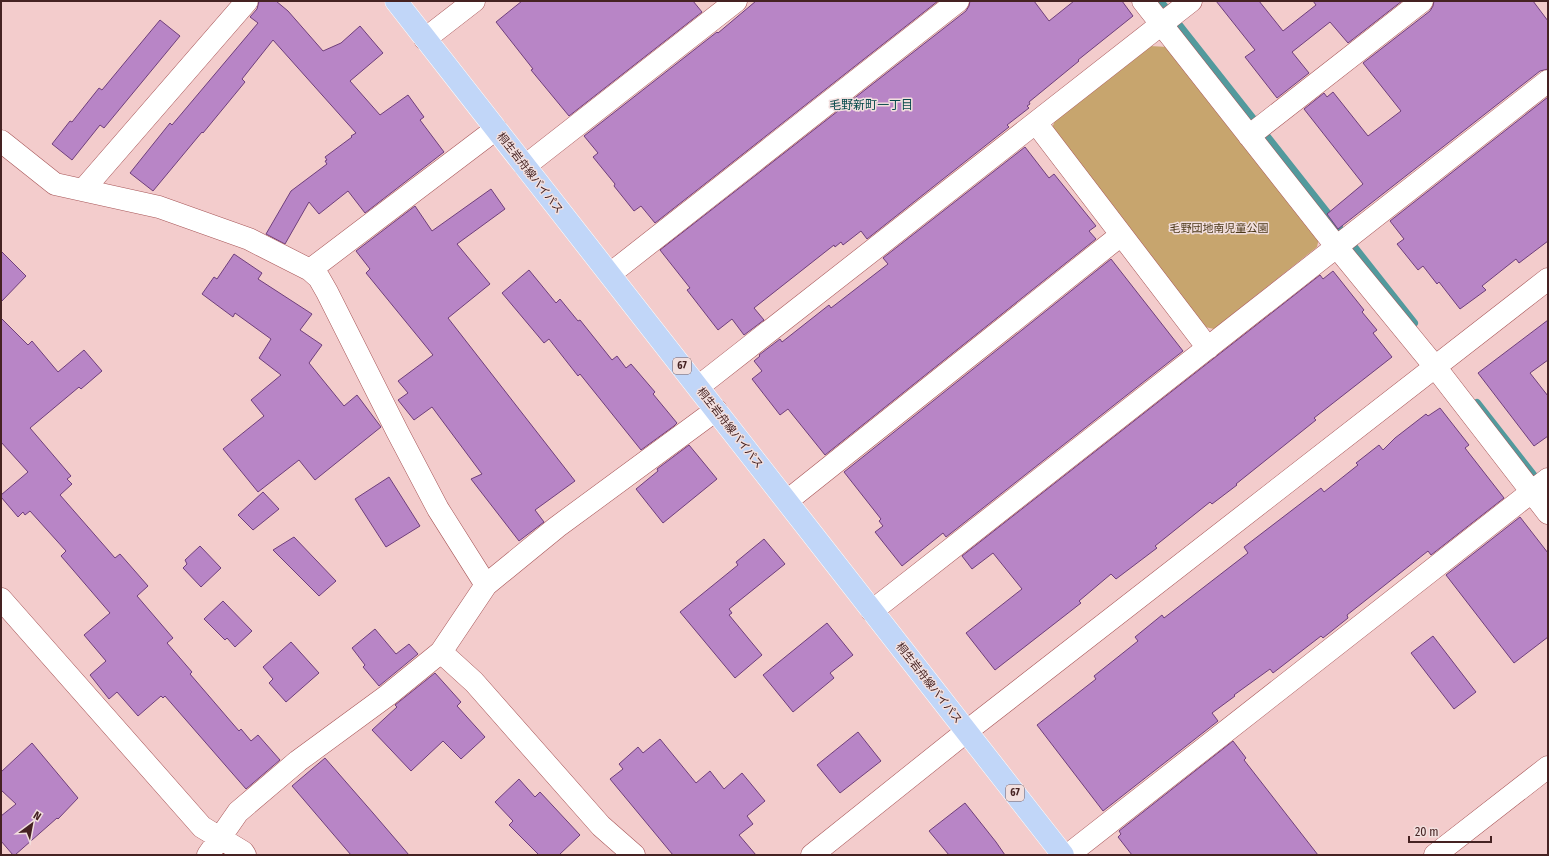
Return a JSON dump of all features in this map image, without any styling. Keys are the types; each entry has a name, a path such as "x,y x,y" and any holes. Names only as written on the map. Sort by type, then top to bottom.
{"main road":[{"name":"桐生岩舟線バイパス","path":"396,1 1063,855"}],"street":[{"path":"83,190 248,1"},
{"path":"425,39 474,1"},
{"path":"526,166 736,1"},
{"path":"610,274 958,1"},
{"path":"1143,1 1336,246 1436,368 1540,485 1548,513"},
{"path":"698,387 1191,1"},
{"path":"1249,136 1422,1"},
{"path":"872,611 1336,246 1548,82"},
{"path":"1036,123 1208,348"},
{"path":"310,270 496,129"},
{"path":"1,142 55,184 167,210 249,239 310,270 319,278 438,509 486,585"},
{"path":"786,502 1121,235"},
{"path":"812,855 967,731 1436,368 1548,279"},
{"path":"214,847 238,812 298,761 388,696 441,652 486,585 557,527 716,410"},
{"path":"1068,855 1540,485"},
{"path":"1,599 202,828 214,847 243,852 245,855"},
{"path":"441,652 474,682 601,826 634,855"},
{"path":"1435,855 1548,767"}],"green space":[{"name":"毛野団地南児童公園","path":"1149,46 1169,47 1319,238 1317,247 1214,329 1205,327 1052,128 1056,118"}],"building":[{"path":"259,1 276,1 288,11 323,51 341,43 360,26 383,53 350,81 380,115 408,95 424,117 420,120 444,152 365,213 348,191 319,214 309,202 285,244 266,234 291,191 327,164 325,157 356,133 273,40 242,79 245,82 153,191 130,173 170,123 172,125 258,23 250,17 257,9"},
{"path":"522,1 693,1 702,12 569,116 531,70 533,69 496,22"},
{"path":"756,1 938,1 655,223 641,206 634,211 593,157 598,153 584,136 717,32 718,33"},
{"path":"970,1 1034,1 1049,21 1074,1 1122,1 1133,16 1029,102 1030,104 1027,106 1029,108 1007,125 1009,127 867,239 861,231 843,245 841,242 835,247 834,245 754,308 764,320 744,335 732,319 718,330 687,290 690,288 660,250 966,11"},
{"path":"1216,1 1259,1 1283,31 1316,5 1313,1 1402,1 1348,43 1330,22 1292,52 1309,73 1277,98 1245,57 1255,50"},
{"path":"1434,1 1533,1 1548,21 1548,69 1540,71 1338,229 1327,214 1363,184 1304,109 1324,93 1327,97 1333,92 1368,136 1401,111 1363,63 1430,11"},
{"path":"160,20 180,36 104,128 100,125 72,160 52,144 99,88 102,90"},
{"path":"1548,97 1548,241 1519,263 1516,259 1482,286 1486,290 1460,309 1439,282 1437,284 1423,266 1418,270 1397,244 1404,239 1390,221"},
{"path":"1025,147 1049,178 1054,174 1096,226 1089,231 1096,239 825,455 788,409 780,415 752,379 762,371 754,361 760,356 759,355 780,339 782,342 829,305 831,308 888,264 883,258"},
{"path":"491,189 505,209 457,244 490,284 448,318 575,481 535,510 544,522 519,541 471,479 482,474 432,407 414,420 398,400 408,393 398,381 433,355 366,273 370,269 356,251 415,206 432,231"},
{"path":"1,251 26,276 1,302"},
{"path":"234,254 262,273 258,279 312,314 300,330 322,345 309,363 344,406 357,395 381,427 315,480 299,460 258,492 223,449 264,416 251,400 281,375 259,358 271,339 235,313 233,317 202,294 214,277 217,279"},
{"path":"1111,259 1183,351 946,537 943,533 902,566 875,532 883,526 879,521 881,519 844,472"},
{"path":"529,270 556,303 560,299 578,321 580,320 612,360 617,356 626,368 631,364 655,392 653,394 677,423 674,426 641,450 580,374 578,376 549,339 544,343 502,293"},
{"path":"1333,271 1364,310 1362,312 1377,330 1373,333 1392,357 1314,418 1316,420 1236,484 1237,485 1212,504 1210,502 1155,546 1157,548 1116,579 1111,574 1079,601 1081,603 995,670 966,633 1022,589 993,553 972,569 962,556 1320,275 1323,279"},
{"path":"1,318 28,345 32,341 58,372 84,350 102,371 81,389 79,387 30,428 71,476 67,479 72,484 60,495 115,558 120,554 148,586 137,596 173,638 167,643 192,672 190,674 239,731 241,729 251,741 258,735 280,760 246,789 165,696 163,698 161,696 138,716 117,692 109,699 90,675 106,661 84,635 110,613 61,556 66,551 30,511 25,515 23,512 18,517 1,497 1,495 28,472 1,442"},
{"path":"1548,320 1548,360 1530,373 1548,396 1548,436 1534,446 1478,373"},
{"path":"1440,408 1469,445 1465,448 1504,498 1431,555 1428,551 1347,615 1348,618 1323,638 1321,636 1273,673 1270,669 1234,695 1235,696 1212,713 1218,721 1103,811 1037,725 1096,679 1094,676 1138,641 1135,637 1162,615 1164,618 1248,553 1244,547 1321,488 1324,492 1358,465 1356,463 1379,445 1383,450 1395,438 1426,414 1428,416"},
{"path":"689,445 717,479 663,523 636,489 658,471 657,469"},
{"path":"389,477 420,526 386,547 355,499"},
{"path":"263,492 279,509 253,530 238,515"},
{"path":"1520,517 1548,553 1548,637 1514,663 1446,575"},
{"path":"294,537 336,581 319,596 273,550"},
{"path":"764,539 785,564 729,609 732,613 729,615 762,655 735,678 680,612 738,565 736,562"},
{"path":"200,546 221,568 201,587 183,568 187,564 185,560"},
{"path":"223,601 252,631 235,647 227,638 225,640 204,619"},
{"path":"827,623 853,655 830,673 834,678 793,712 763,675"},
{"path":"375,629 396,654 409,644 418,654 379,686 363,667 365,665 352,648"},
{"path":"1433,636 1476,692 1454,709 1411,653"},
{"path":"291,642 319,673 286,702 269,683 273,679 263,667"},
{"path":"435,673 461,702 457,706 485,737 461,759 443,741 411,771 372,730 397,707 395,705"},
{"path":"858,732 881,761 840,793 817,765"},
{"path":"660,739 696,783 710,771 724,789 742,773 765,801 747,816 753,824 739,835 756,855 673,855 610,779 623,769 619,764 638,747 643,753"},
{"path":"1233,741 1246,758 1244,760 1318,855 1132,855 1118,837 1121,834 1119,831"},
{"path":"32,743 78,798 58,819 57,818 15,855 13,855 1,841 1,816 16,804 1,790 1,772"},
{"path":"325,758 409,855 351,855 292,786"},
{"path":"519,779 535,797 540,792 580,835 559,855 539,855 509,825 513,821 495,802"},
{"path":"965,803 1005,855 949,855 929,831"}],"waterway":[{"path":"1160,1 1414,323"},
{"path":"1477,403 1548,494"}],"district":[{"name":"毛野新町一丁目","path":"871,105"}]}
